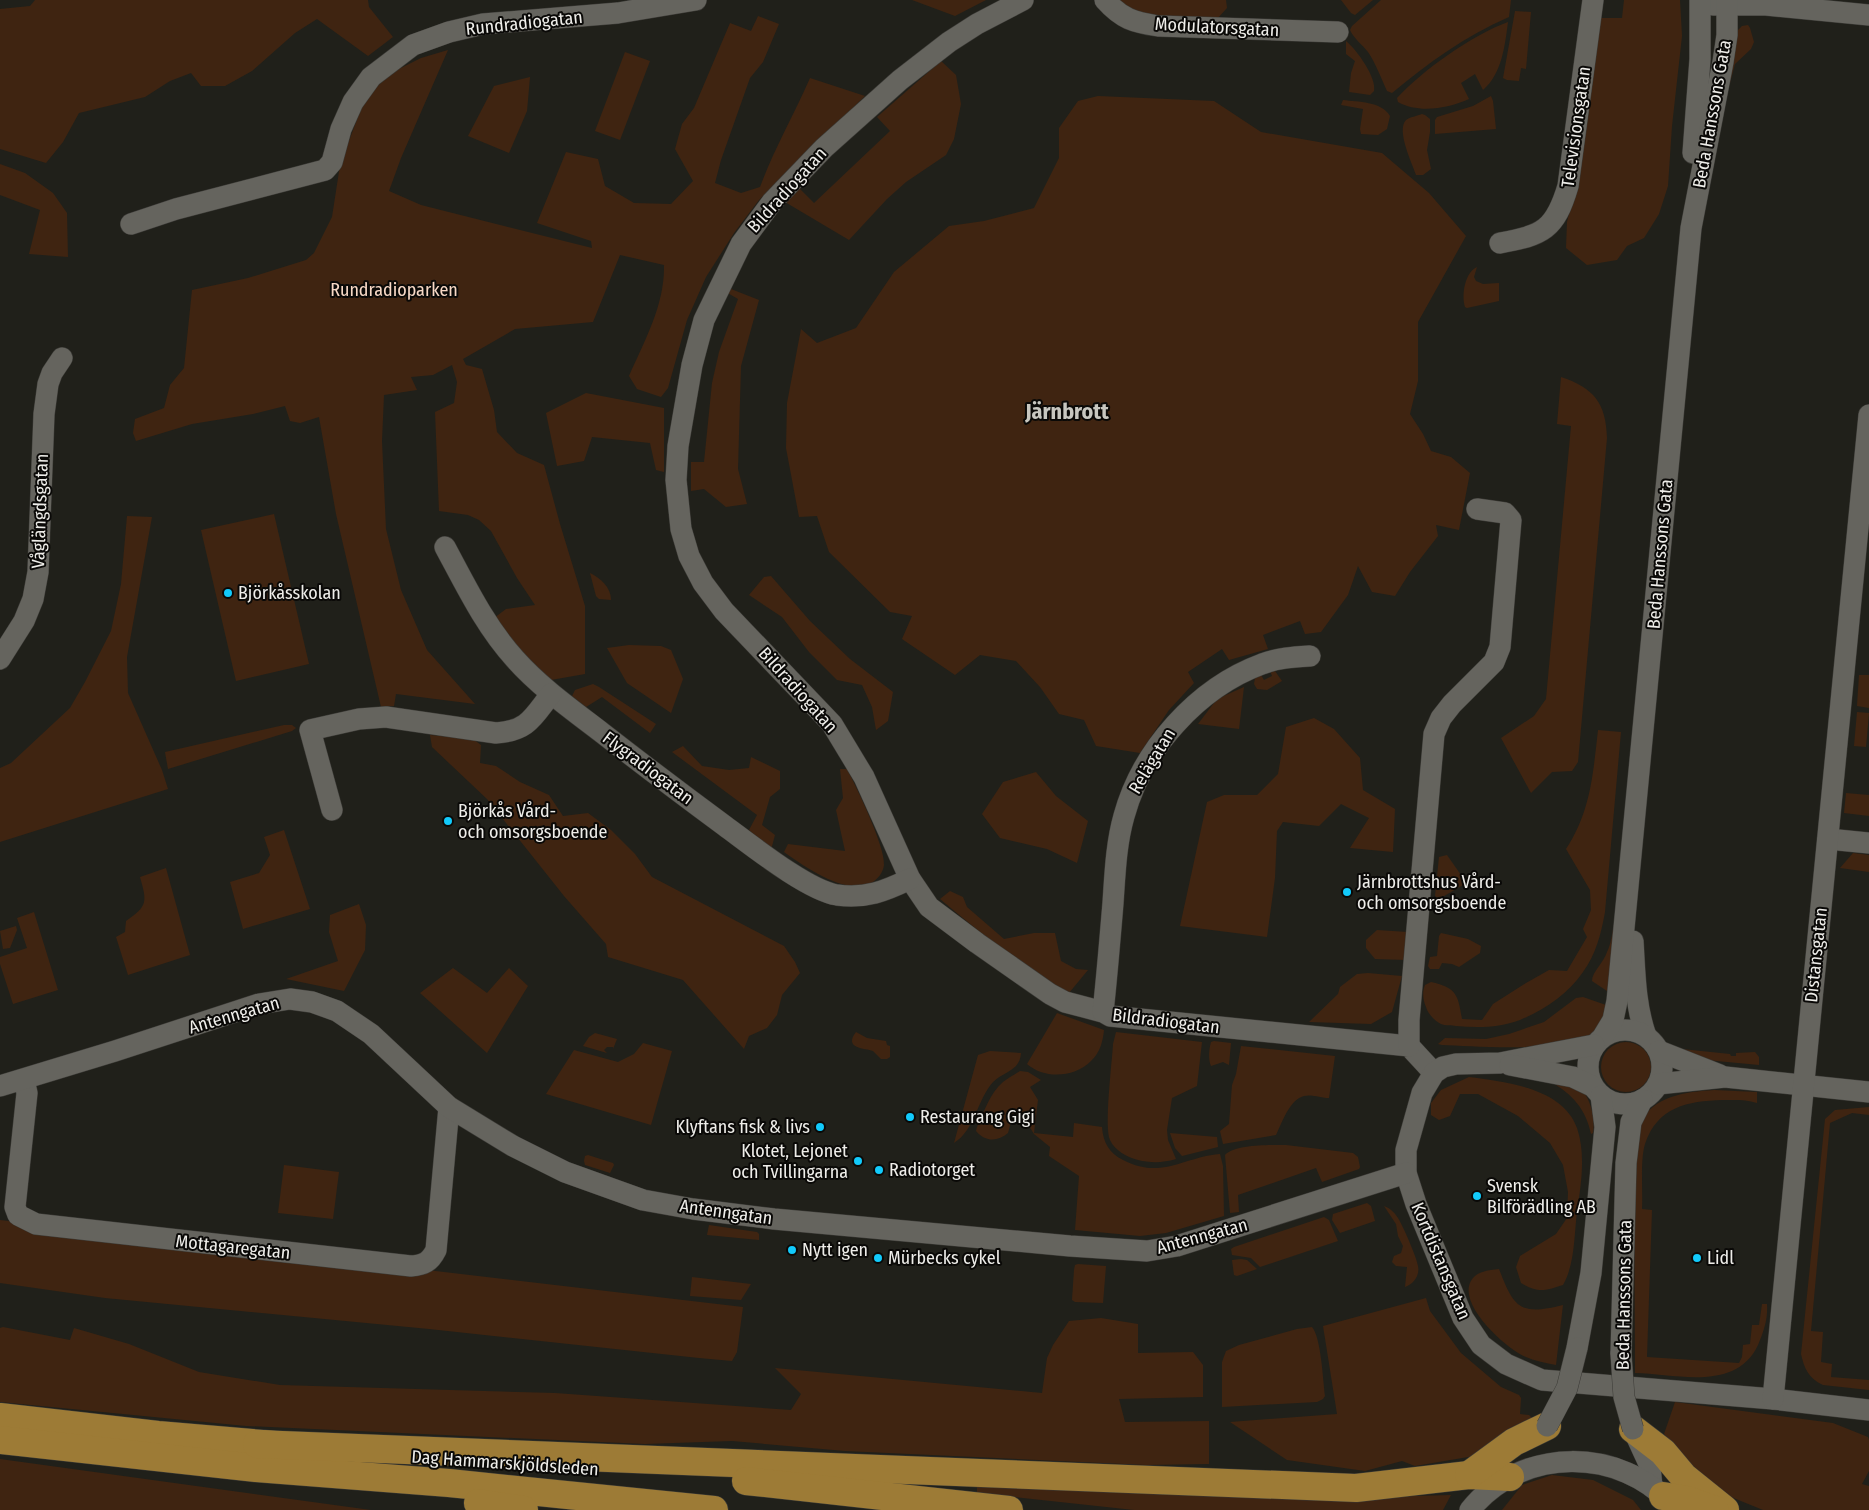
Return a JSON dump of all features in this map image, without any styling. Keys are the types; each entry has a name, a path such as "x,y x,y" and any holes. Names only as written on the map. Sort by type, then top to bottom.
{"main road":[{"name":"Dag Hammarskjöldsleden","path":"0,1417 448,1483 714,1510"},
{"path":"1469,1475 1514,1442 1547,1426"},
{"path":"1632,1429 1662,1452 1684,1477 1725,1510"},
{"name":"Dag Hammarskjöldsleden","path":"0,1440 256,1456 748,1481 1009,1510"},
{"path":"256,1456 1356,1488 1469,1475 1514,1475"},
{"path":"256,1456 524,1510"},
{"path":"1664,1498 1687,1500 1717,1510"}],"street":[{"name":"Rundradiogatan","path":"131,224 176,209 325,170 332,162 341,129 353,102 371,77 413,45 449,32 483,24 618,13 696,0"},
{"name":"Bildradiogatan","path":"1023,0 977,24 949,42 900,80 824,148 772,202 741,244 704,320 692,365 678,446 676,480 681,529 689,556 703,583 724,611 832,724 864,777 910,879 929,906 977,943 1050,994 1065,1002 1103,1012 1110,1016 1409,1046"},
{"name":"Modulatorsgatan","path":"1105,0 1120,15 1135,22 1158,26 1338,32"},
{"name":"Televisionsgatan","path":"1500,243 1532,236 1552,224 1563,204 1568,186 1593,0"},
{"path":"1700,3 1727,2 1869,15"},
{"name":"Beda Hanssons Gata","path":"1514,1475 1547,1426 1567,1388 1577,1348 1591,1273 1605,1127 1596,1091 1588,1077 1587,1064 1599,1040 1613,1020 1617,1001 1691,228 1723,62 1727,35 1727,2"},
{"name":"Beda Hanssons Gata","path":"1691,228 1688,192 1700,59 1700,3"},
{"name":"Våglängdsgatan","path":"0,659 20,627 34,599 38,572 44,414 48,384 52,373 62,358"},
{"name":"Distansgatan","path":"1773,1399 1800,1133 1802,1086 1868,426"},
{"path":"1434,1073 1409,1046 1409,1020 1434,734 1441,718 1452,704 1494,662 1500,647 1511,520 1505,513 1477,510"},
{"name":"Flygradiogatan","path":"445,546 488,625 513,658 551,694 680,793 766,855 810,883 836,895 880,893 910,879"},
{"name":"Relägatan","path":"1103,1012 1117,857 1123,818 1138,778 1160,743 1177,721 1209,692 1263,664 1294,657 1310,656"},
{"path":"332,810 310,730 359,719 386,717 496,733 513,732 529,722 551,694"},
{"path":"1828,839 1869,843"},
{"name":"Beda Hanssons Gata","path":"1629,881 1637,1002 1641,1021 1662,1060 1662,1072 1658,1084 1650,1095 1642,1100 1631,1122 1626,1163 1622,1354 1624,1397 1632,1429 1664,1498"},
{"name":"Antenngatan","path":"0,1086 24,1080 259,1004 290,999 312,1002 337,1011 371,1034 449,1107 513,1146 565,1172 610,1190 643,1200 693,1209 774,1219 1147,1251 1177,1246 1406,1173"},
{"path":"1406,1173 1406,1150 1422,1093 1434,1073 1443,1067 1456,1064 1500,1063 1599,1040 1623,1029 1638,1031 1652,1044 1725,1077"},
{"path":"1500,1063 1573,1077 1608,1100 1622,1104 1642,1100"},
{"path":"1658,1084 1725,1077 1869,1092"},
{"name":"Mottagaregatan","path":"24,1080 27,1093 15,1207 18,1215 24,1219 36,1224 96,1232 411,1266 422,1265 431,1259 436,1250 449,1107"},
{"name":"Kortdistansgatan","path":"1406,1173 1416,1204 1463,1318 1482,1345 1506,1364 1542,1380 1773,1399"},
{"path":"1773,1399 1869,1410"},
{"path":"1470,1510 1483,1496 1514,1475 1552,1462 1588,1461 1622,1470 1664,1498"}],"green space":[{"path":"35,0 368,0 369,7 393,37 368,56 317,19 295,33 252,71 225,86 201,86 191,73 170,81 145,97 79,113 63,142 46,163 0,149 0,9 30,6"},
{"path":"912,0 986,0 955,16"},
{"path":"1118,0 1226,0 1227,8 1217,19 1164,18 1138,13"},
{"path":"1341,0 1373,0 1355,15 1351,13"},
{"path":"1381,0 1511,0 1509,17 1493,24 1448,51 1392,93 1387,91 1371,57 1350,30"},
{"path":"1624,0 1680,0 1682,36 1672,126 1668,186 1659,214 1644,238 1627,246 1617,260 1587,265 1566,248 1567,222 1576,187 1600,18 1622,18"},
{"path":"1515,11 1531,12 1526,69 1521,68 1519,81 1503,78"},
{"name":"Rundradioparken","path":"758,16 779,24 763,62 750,78 721,160 715,183 741,193 760,187 771,159 810,78 865,96 759,200 734,233 706,277 687,320 668,388 661,397 637,389 629,376 658,308 664,265 620,255 593,322 515,329 463,359 466,365 482,369 494,410 497,432 517,453 544,465 585,606 585,674 551,680 490,621 506,609 535,605 517,578 491,531 479,520 468,515 439,511 435,412 454,403 457,382 452,365 433,375 411,377 417,390 384,395 382,441 386,529 401,590 427,650 475,704 396,694 394,706 381,707 336,514 319,417 300,423 290,421 285,406 253,414 192,424 136,441 133,433 135,419 164,408 170,385 184,368 192,290 248,278 306,260 314,253 332,217 340,165 362,106 377,86 397,70 421,58 448,50 401,158 389,191 421,205 592,248 591,241 537,223 566,152 598,159 605,186 634,203 671,204 693,181 675,149 682,124 694,108 730,23 751,31"},
{"path":"1508,22 1504,49 1498,68 1483,90 1475,74 1461,83 1469,99 1461,102 1443,107 1424,109 1406,106 1398,102 1397,98 1408,87 1449,54 1479,35"},
{"path":"1748,25 1754,42 1751,49 1735,64 1715,140 1736,32 1742,26"},
{"path":"1346,41 1360,57 1369,72 1374,85 1374,91 1370,95 1349,92 1351,73 1355,61 1346,54"},
{"path":"625,52 650,61 620,140 595,131"},
{"path":"941,61 956,75 961,104 954,139 946,155 906,182 887,199 849,240 785,202 798,187 814,203 890,131 877,117"},
{"path":"530,77 527,111 509,153 468,136 494,86"},
{"path":"1098,96 1214,101 1261,132 1382,153 1429,193 1466,236 1418,322 1418,381 1410,414 1431,451 1451,457 1470,473 1459,530 1436,525 1438,536 1410,572 1395,596 1372,592 1358,566 1348,595 1321,632 1305,634 1300,621 1263,635 1268,649 1229,660 1222,649 1188,672 1194,683 1169,710 1140,753 1096,746 1084,720 1059,714 1040,687 1016,661 980,655 955,675 902,639 912,616 890,612 829,552 817,516 799,517 786,448 787,403 801,329 817,343 856,328 894,272 949,226 984,221 1034,208 1059,158 1059,128 1078,101"},
{"path":"1491,96 1496,129 1435,134 1435,120 1437,117 1473,106"},
{"path":"1343,100 1369,103 1381,107 1390,116 1387,129 1378,135 1361,134 1363,109 1341,105"},
{"path":"1422,114 1430,119 1427,150 1431,169 1423,175 1416,175 1406,147 1403,125 1406,120"},
{"path":"0,164 25,173 53,193 67,213 68,257 29,254 40,210 0,195"},
{"path":"1477,267 1474,277 1476,281 1483,284 1499,283 1499,301 1467,308 1464,302 1465,284 1470,274"},
{"path":"731,289 759,300 741,366 738,469 747,504 726,507 704,489 691,491 691,462 704,462 712,383 719,352 738,299 726,292"},
{"path":"1561,377 1582,386 1596,398 1604,415 1607,438 1578,762 1572,771 1552,772 1531,793 1501,738 1534,716 1546,699 1571,426 1557,424"},
{"path":"586,393 664,408 664,472 656,470 650,443 592,437 584,461 557,466 546,413"},
{"path":"274,514 309,664 236,681 201,530"},
{"path":"127,516 152,517 127,657 128,693 162,770 168,789 0,842 0,768 11,763 70,708 111,631 121,584"},
{"path":"590,573 604,584 611,595 611,600 599,599 596,596"},
{"path":"771,576 810,621 850,659 893,692 888,721 876,730 872,707 862,685 837,680 809,652 782,617 749,595 764,577"},
{"path":"629,645 661,646 671,650 683,679 671,713 627,683 607,648"},
{"path":"1270,671 1275,671 1282,681 1267,690 1257,689 1254,684 1255,678 1261,675 1264,680 1272,676"},
{"path":"1859,675 1869,675 1869,708 1857,706"},
{"path":"593,684 656,724 650,733 602,697 586,707 572,696 575,690"},
{"path":"1244,687 1239,729 1198,724 1217,699"},
{"path":"1857,712 1869,713 1866,747 1854,746"},
{"path":"1314,718 1334,729 1360,758 1363,790 1395,809 1393,852 1350,848 1369,818 1341,804 1319,826 1283,822 1277,831 1275,878 1267,937 1180,926 1207,802 1224,795 1257,795 1278,774 1286,727"},
{"path":"284,725 292,725 296,728 292,731 168,769 165,752"},
{"path":"1598,730 1621,732 1605,912 1600,936 1588,965 1563,994 1547,1006 1520,1020 1488,1027 1464,1027 1441,1024 1427,1010 1423,996 1425,985 1431,982 1451,990 1457,998 1462,1019 1482,1020 1493,1004 1526,983 1549,970 1567,971 1587,937 1583,929 1591,910 1590,890 1566,849 1586,806 1590,791"},
{"path":"430,735 473,739 481,745 480,763 496,766 520,782 549,795 563,816 588,813 611,830 635,854 652,877 784,946 800,973 782,995 777,1015 767,1028 749,1036 744,1049 683,980 608,957 606,944 564,896 487,799 432,747"},
{"path":"683,746 702,766 729,770 749,768 751,757 780,771 780,789 770,797 762,825 775,835 771,850 749,830 757,815 672,752"},
{"path":"840,769 847,769 851,777 876,832 883,857 884,865 879,876 871,883 861,886 850,886 826,878 784,852 788,844 845,851 836,810 843,798"},
{"path":"1036,772 1056,796 1088,821 1077,863 1047,849 1000,838 982,814 1003,782"},
{"path":"1846,793 1869,795 1869,816 1844,813"},
{"path":"284,830 310,909 243,929 230,882 259,873 270,855 264,837"},
{"path":"1853,853 1869,855 1869,872 1840,868"},
{"path":"1447,855 1461,875 1463,885 1439,899 1435,896 1439,857"},
{"path":"166,868 190,955 128,975 116,937 125,932 126,921 144,903 144,892 140,877"},
{"path":"950,891 963,897 967,907 1004,939 1034,933 1055,933 1061,961 1076,969 1088,970 1069,993 1002,949 940,899"},
{"path":"359,904 366,925 365,950 344,991 286,979 338,961 329,932 330,915"},
{"path":"34,912 58,990 13,1004 0,964 0,957 27,948 17,918"},
{"path":"1614,924 1611,990 1607,991 1592,981 1608,949"},
{"path":"16,926 17,930 10,948 3,949 0,931"},
{"path":"1377,930 1408,932 1406,960 1375,959 1366,948 1366,940"},
{"path":"1441,933 1468,939 1481,946 1480,953 1459,967 1442,963 1439,969 1430,969 1428,966 1430,957 1437,956"},
{"path":"453,968 487,993 509,968 528,986 487,1053 420,993"},
{"path":"1357,974 1402,976 1392,1012 1371,1024 1309,1022 1338,994 1340,987"},
{"path":"1583,997 1606,1005 1604,1016 1599,1026 1581,1039 1543,1046 1521,1047 1438,1044 1445,1038 1486,1039 1509,1034 1544,1022 1576,998"},
{"path":"1057,1013 1104,1030 1097,1054 1084,1067 1068,1073 1050,1074 1034,1069 1027,1064"},
{"path":"856,1032 867,1038 886,1041 887,1045 890,1046 890,1057 881,1059 873,1051 854,1045 852,1042"},
{"path":"1116,1032 1202,1042 1197,1086 1172,1098 1167,1130 1168,1140 1176,1159 1157,1162 1138,1160 1122,1153 1110,1140 1108,1133 1108,1108 1113,1044"},
{"path":"595,1033 617,1039 613,1049 613,1047 607,1047 604,1050 607,1053 583,1046 589,1037"},
{"path":"1211,1042 1231,1043 1229,1065 1223,1062 1211,1066 1209,1051"},
{"path":"1621,1042 1631,1042 1644,1049 1651,1062 1651,1072 1644,1085 1631,1092 1621,1092 1612,1088 1605,1081 1601,1072 1601,1062 1605,1053 1612,1046"},
{"path":"643,1043 672,1051 651,1125 546,1094 574,1050 618,1062 634,1054"},
{"path":"1241,1046 1335,1056 1329,1098 1310,1095 1299,1098 1290,1107 1276,1135 1223,1144 1220,1131 1229,1124 1232,1085"},
{"path":"1682,1049 1730,1054 1731,1056 1736,1056 1736,1053 1755,1052 1759,1057 1759,1065 1706,1060"},
{"path":"990,1051 1021,1053 1018,1064 993,1082 983,1097 967,1131 954,1143 978,1055"},
{"path":"1020,1071 1028,1072 1041,1080 1030,1087 1038,1100 1034,1133 1073,1137 1074,1123 1102,1127 1105,1142 1114,1154 1137,1166 1149,1168 1172,1166 1220,1154 1223,1166 1224,1216 1166,1233 1140,1236 1075,1230 1079,1176 1049,1156 1050,1147 1034,1134 1029,1126 1014,1119 1011,1122 1008,1133 992,1140 983,1137 976,1131 985,1109 998,1086"},
{"path":"1469,1077 1500,1081 1532,1089 1559,1104 1570,1115 1577,1128 1582,1159 1581,1180 1572,1259 1563,1285 1546,1290 1537,1290 1521,1283 1516,1267 1520,1256 1556,1234 1567,1218 1568,1192 1563,1165 1550,1143 1518,1116 1478,1094 1460,1094 1450,1116 1439,1120 1431,1115 1431,1103 1441,1090"},
{"path":"1551,1082 1572,1086 1583,1091 1591,1108 1594,1122 1593,1133 1591,1134 1586,1117 1577,1103 1572,1097"},
{"path":"1714,1090 1757,1092 1757,1103 1744,1100 1722,1100 1697,1102 1675,1108 1657,1122 1650,1132 1643,1151 1642,1209 1652,1210 1647,1357 1739,1363 1742,1357 1743,1345 1750,1344 1752,1325 1759,1325 1762,1304 1767,1304 1764,1330 1758,1345 1748,1360 1735,1369 1720,1375 1686,1377 1635,1373 1634,1148 1637,1131 1645,1115 1662,1101 1682,1094"},
{"path":"1869,1107 1869,1115 1852,1113 1830,1123 1811,1331 1823,1332 1821,1362 1832,1364 1831,1377 1869,1380 1869,1390 1818,1383 1808,1373 1801,1354 1825,1119 1835,1110"},
{"path":"1170,1133 1217,1137 1218,1147 1182,1156 1175,1148"},
{"path":"1286,1145 1353,1153 1358,1157 1360,1167 1322,1182 1316,1168 1238,1195 1239,1212 1230,1213 1225,1155 1230,1151 1245,1147"},
{"path":"588,1155 613,1163 614,1165 610,1173 585,1165 585,1156"},
{"path":"284,1165 339,1172 333,1219 278,1213"},
{"path":"1367,1203 1371,1206 1375,1221 1340,1233 1332,1220 1333,1214"},
{"path":"1384,1206 1398,1218 1410,1242 1417,1262 1416,1279 1405,1287 1407,1267 1396,1266 1392,1262 1394,1256 1401,1253 1403,1246 1398,1236 1396,1224"},
{"path":"1324,1217 1329,1220 1338,1241 1260,1267 1251,1258 1232,1255 1231,1249 1234,1247"},
{"path":"0,1220 743,1307 737,1352 732,1361 699,1358 429,1329 105,1298 0,1283"},
{"path":"709,1225 757,1232 759,1240 707,1235"},
{"path":"1232,1260 1247,1260 1257,1269 1237,1276 1234,1275"},
{"path":"1075,1265 1106,1266 1103,1303 1075,1302 1072,1300 1074,1270"},
{"path":"1499,1269 1509,1293 1520,1306 1537,1310 1563,1305 1556,1365 1533,1360 1506,1345 1484,1323 1476,1311 1470,1299 1469,1288 1473,1278 1481,1272"},
{"path":"692,1277 751,1284 741,1300 690,1296"},
{"path":"1426,1298 1430,1311 1461,1353 1501,1387 1519,1395 1521,1398 1520,1414 1529,1415 1533,1419 1480,1455 1415,1466 1402,1461 1365,1471 1287,1460 1230,1422 1337,1414 1323,1326"},
{"path":"1101,1318 1138,1324 1138,1353 1193,1352 1203,1365 1203,1397 1119,1399 1125,1422 1209,1421 1209,1464 1146,1465 845,1451 732,1441 645,1444 246,1426 0,1402 0,1328 3,1327 70,1340 74,1328 129,1344 199,1372 280,1385 555,1393 791,1410 801,1394 775,1368 1042,1393 1047,1358 1069,1321"},
{"path":"1312,1327 1318,1340 1321,1359 1325,1396 1323,1399 1317,1402 1222,1407 1222,1362 1226,1351 1239,1345 1297,1329"},
{"path":"1675,1402 1833,1423 1868,1437 1869,1471 1862,1484 1869,1486 1869,1510 1763,1510 1709,1488 1664,1434"},
{"path":"0,1459 371,1510 0,1510"},
{"path":"1552,1475 1593,1480 1633,1500 1641,1510 1502,1510 1522,1485"},
{"path":"977,1478 1378,1497 1451,1495 1443,1510 1134,1510 977,1493"}],"place":[{"name":"Björkåsskolan","path":"228,593"},
{"name":"Björkås Vård- och omsorgsboende","path":"448,821"},
{"name":"Järnbrottshus Vård- och omsorgsboende","path":"1347,892"},
{"name":"Restaurang Gigi","path":"910,1117"},
{"name":"Klyftans fisk & livs","path":"820,1127"},
{"name":"Klotet, Lejonet och Tvillingarna","path":"858,1161"},
{"name":"Radiotorget","path":"879,1170"},
{"name":"Svensk Bilförädling AB","path":"1477,1196"},
{"name":"Nytt igen","path":"792,1250"},
{"name":"Mürbecks cykel","path":"878,1258"},
{"name":"Lidl","path":"1697,1258"}],"district":[{"name":"Järnbrott","path":"1067,411"}]}
